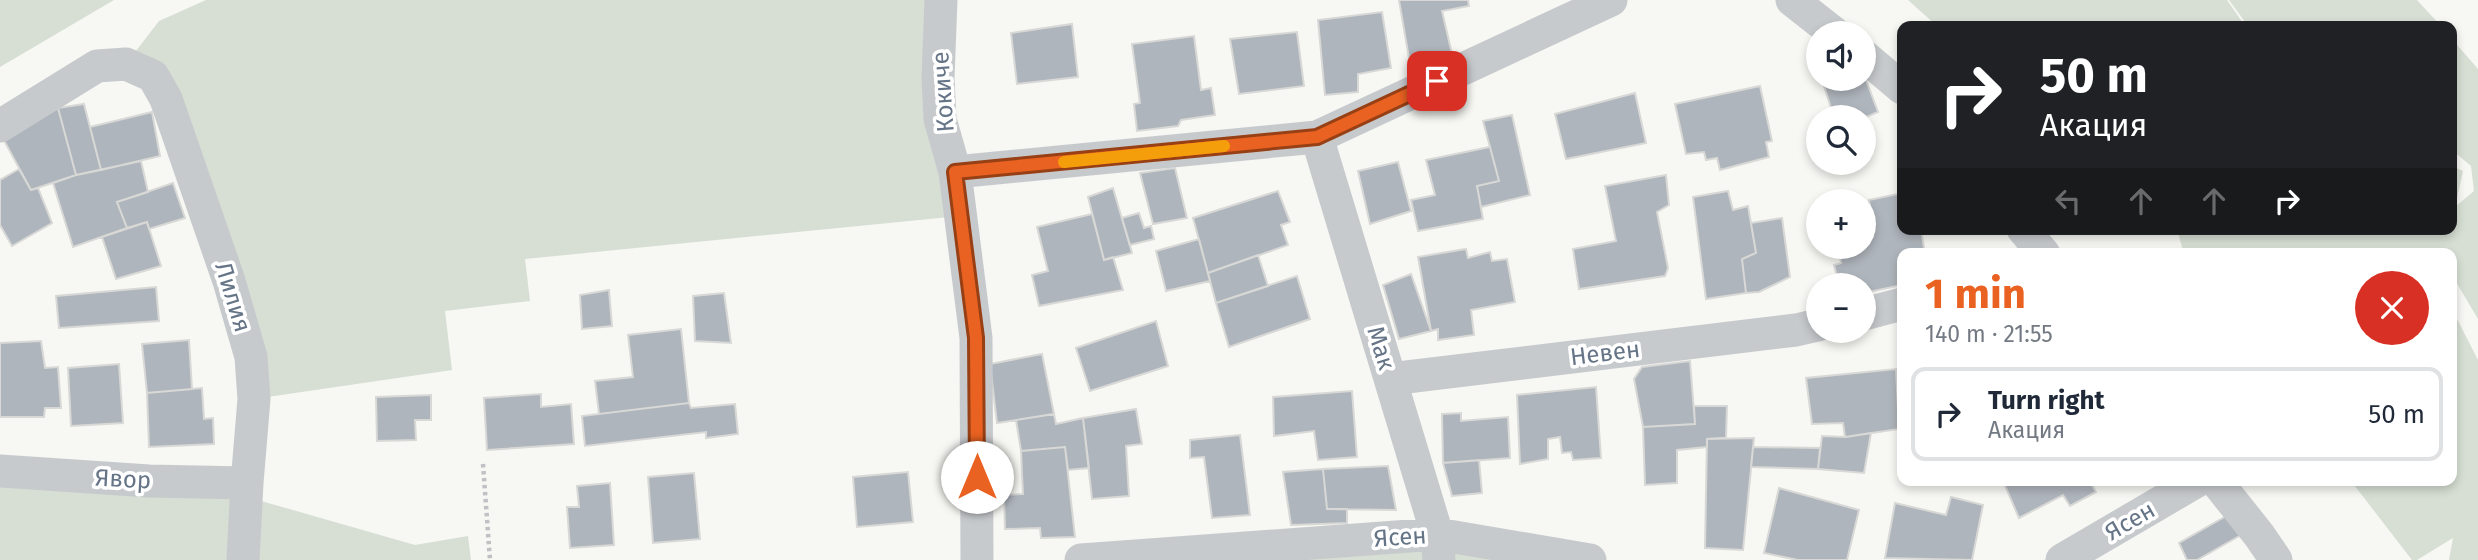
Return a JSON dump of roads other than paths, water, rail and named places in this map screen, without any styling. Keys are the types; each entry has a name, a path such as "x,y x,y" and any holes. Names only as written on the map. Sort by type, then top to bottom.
{"street":[{"name":"Кокиче","path":"941,0 938,78 940,119 955,172 976,338 977,560"},
{"path":"955,172 1317,137 1611,0"},
{"path":"1792,0 1819,21"},
{"name":"Лилия","path":"0,126 97,66 126,64 153,76 166,99 233,293 251,357 254,399 243,560"},
{"path":"1876,66 1897,84"},
{"name":"Мак","path":"1317,137 1438,547"},
{"path":"1876,311 1897,305"},
{"name":"Невен","path":"1390,379 1806,328"},
{"name":"Явор","path":"0,471 149,481 247,483"},
{"name":"Ясен","path":"2062,560 2188,486"},
{"path":"2220,486 2259,534 2276,560"},
{"name":"Ясен","path":"1082,560 1438,547 1590,560"}]}
